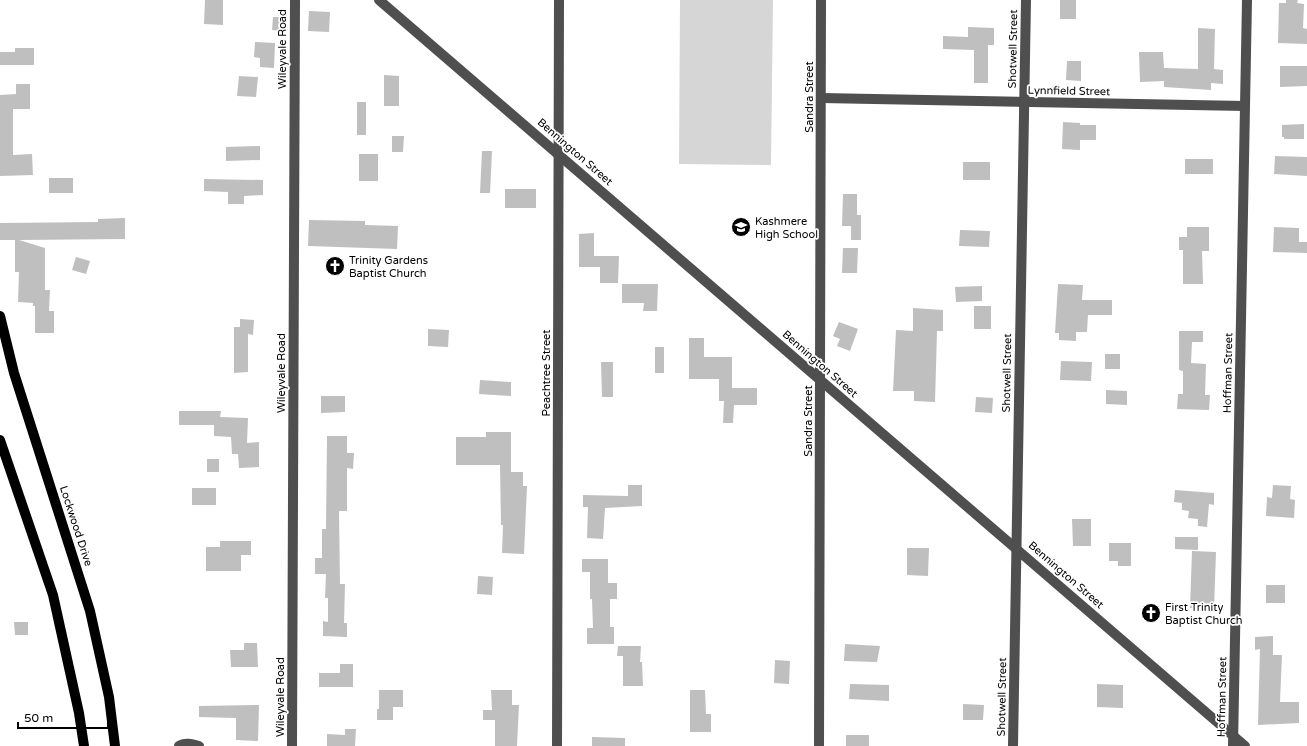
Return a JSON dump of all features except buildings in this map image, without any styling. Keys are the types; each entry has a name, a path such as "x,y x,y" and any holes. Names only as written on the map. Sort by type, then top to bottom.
{"main road":[{"name":"Lockwood Drive","path":"0,316 2,334 90,611 110,697 115,746"},
{"path":"0,440 53,595 79,714 84,746"}],"street":[{"name":"Wileyvale Road","path":"292,746 295,0"},
{"name":"Bennington Street","path":"380,0 1016,547 1233,741 1245,746"},
{"name":"Peachtree Street","path":"557,746 559,0"},
{"name":"Sandra Street","path":"819,746 821,0"},
{"name":"Shotwell Street","path":"1013,746 1026,0"},
{"name":"Hoffman Street","path":"1233,741 1247,0"},
{"name":"Lynnfield Street","path":"821,98 1245,106"},
{"path":"179,746 187,744 199,746"}],"shaded area":[{"path":"680,0 773,0 771,165 679,164"}],"place":[{"name":"Kashmere High School","path":"741,227"},
{"name":"Trinity Gardens Baptist Church","path":"335,266"},
{"name":"First Trinity Baptist Church","path":"1151,613"}]}
